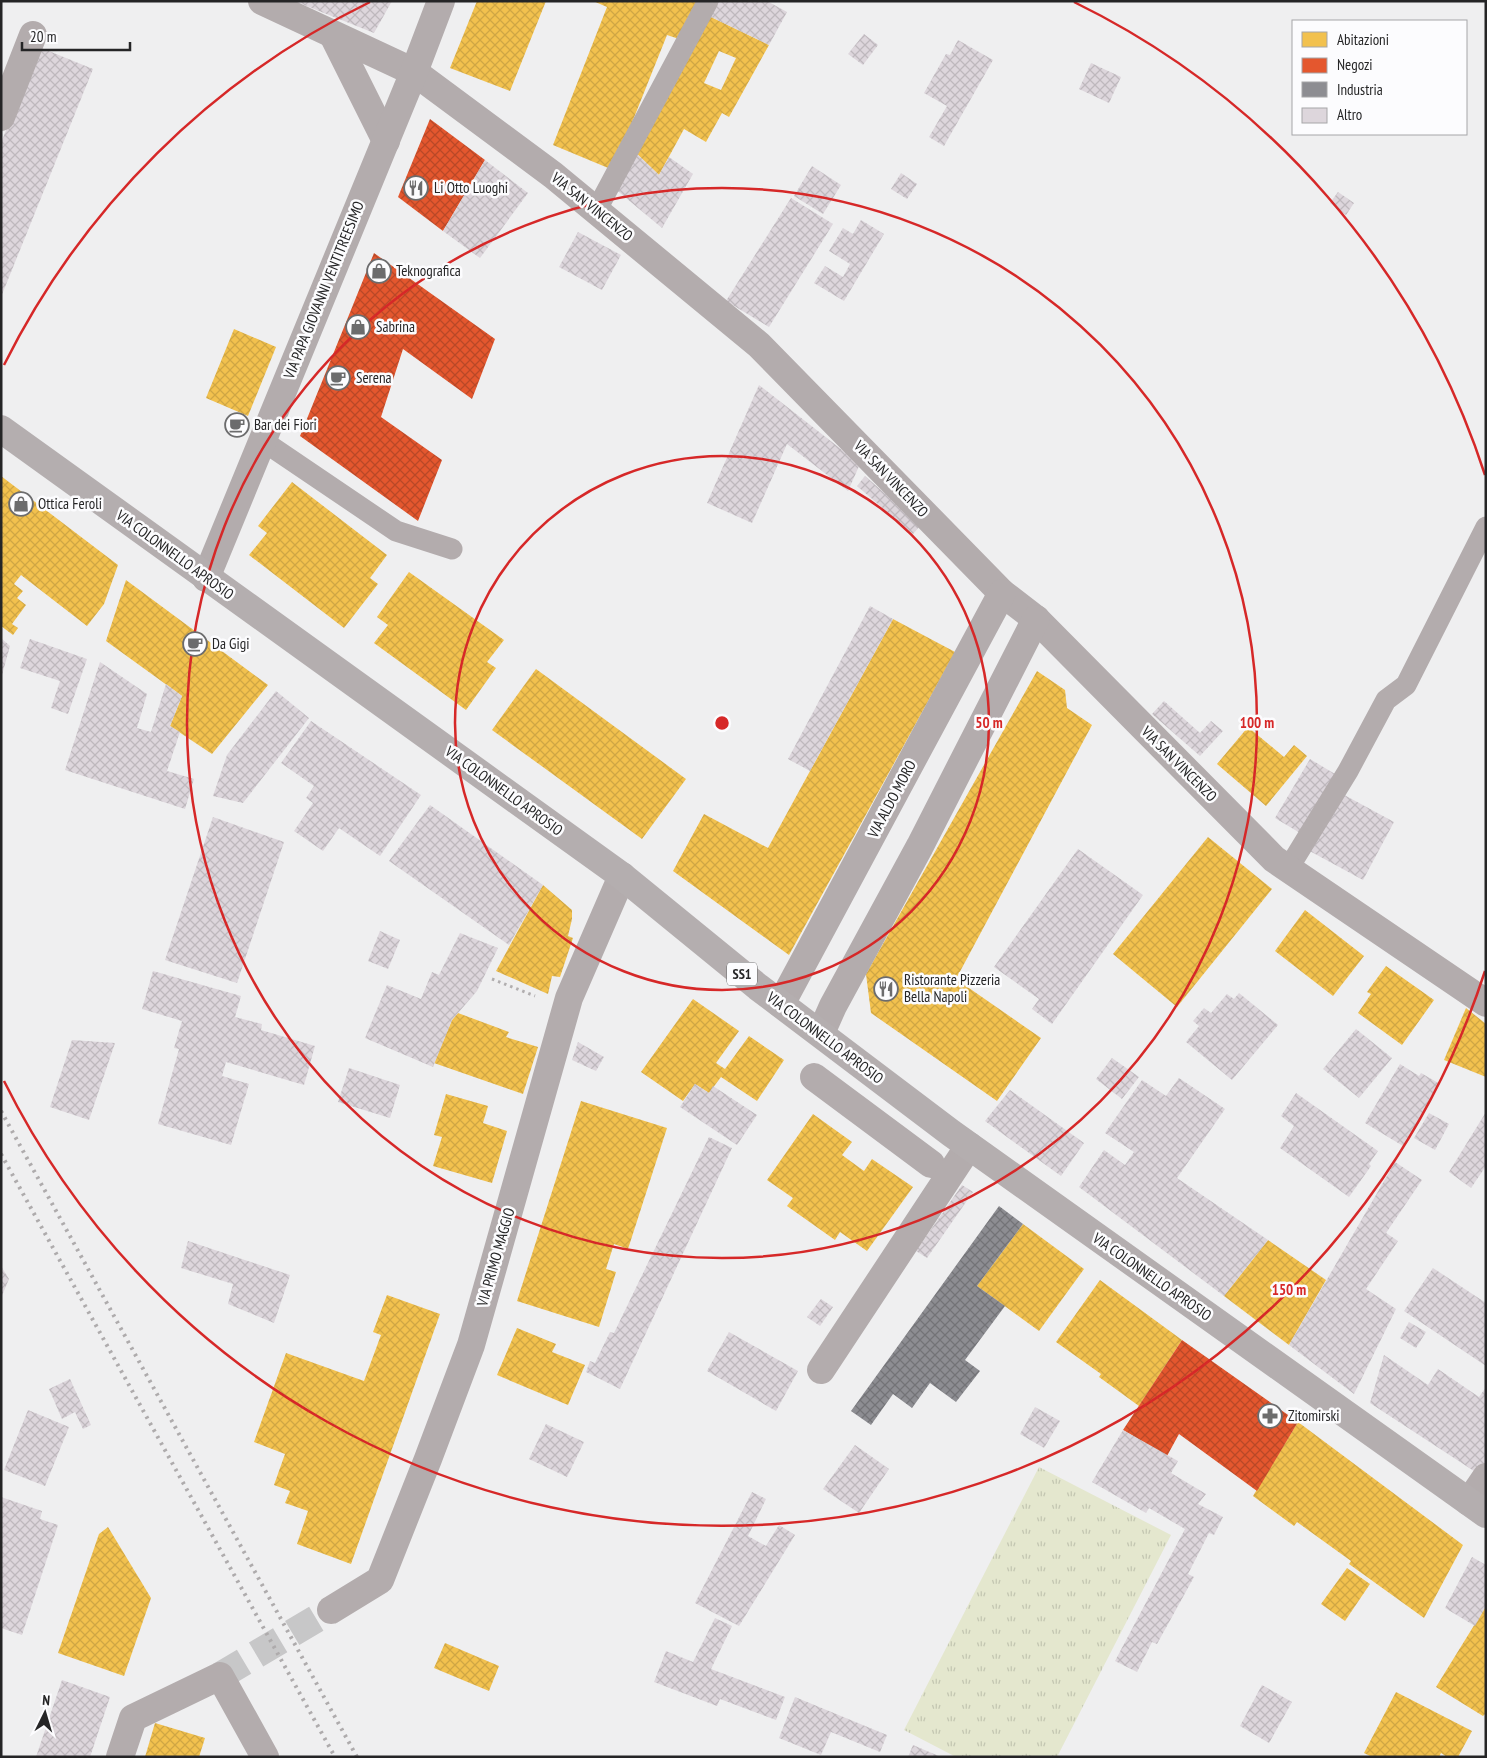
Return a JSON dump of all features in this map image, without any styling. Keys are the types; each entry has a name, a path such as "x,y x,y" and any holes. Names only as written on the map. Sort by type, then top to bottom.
{"main road":[{"name":"VIA COLONNELLO APROSIO","path":"1,429 622,876 781,1004 969,1146 1477,1508"}],"street":[{"name":"VIA SAN VINCENZO","path":"262,1 414,72 553,175 596,210 759,345 1002,593 1036,620 1274,859 1486,1003"},
{"name":"VIA PAPA GIOVANNI VENTITREESIMO","path":"206,578 386,141 441,1"},
{"path":"1,117 33,35"},
{"path":"334,35 386,141"},
{"name":"VIA ALDO MORO","path":"781,1004 1002,593"},
{"path":"821,1033 833,1006 920,846 1036,620"},
{"name":"VIA PRIMO MAGGIO","path":"331,1610 380,1580 428,1459 471,1344 569,998 622,876"},
{"path":"814,1077 931,1164"},
{"path":"821,1370 969,1146"},
{"path":"1477,1508 1486,1477"},
{"path":"120,1757 133,1718 220,1676 266,1757"}],"lane":[{"path":"596,210 708,1"},
{"path":"262,441 396,531 452,549"},
{"path":"1288,869 1348,771 1386,700 1406,685 1486,527"}],"path":[{"path":"492,979 566,1008"}],"green space":[{"path":"1039,1467 1171,1535 1057,1757 956,1757 904,1730"}],"building: Abitazioni":[{"path":"477,1 546,1 510,91 450,68"},
{"path":"593,1 697,1 682,40 667,35 613,170 553,145 607,7"},
{"path":"709,16 769,45 729,117 722,113 706,142 684,129 659,175 634,151","holes":["719,51 736,58 721,90 704,83"]},
{"path":"234,329 276,347 248,416 206,398"},
{"path":"1,476 118,565 104,604 87,626 21,575 14,584 23,591 17,598 26,605 12,624 18,628 13,635 1,626"},
{"path":"292,482 387,555 370,578 378,584 344,628 249,555 267,533 258,526"},
{"path":"409,572 504,640 487,662 496,668 466,710 374,643 388,625 377,617"},
{"path":"126,580 268,685 212,754 170,726 182,696 106,641"},
{"path":"893,619 955,652 789,955 673,871 704,814 768,848"},
{"path":"536,669 686,779 642,839 492,730"},
{"path":"1037,671 1065,690 1067,708 1092,725 956,979 1041,1038 997,1101 871,1013 866,974"},
{"path":"1248,727 1284,757 1294,745 1307,756 1266,806 1217,764"},
{"path":"1208,837 1272,889 1177,1007 1113,954"},
{"path":"543,885 572,910 568,936 573,938 560,977 552,976 548,994 496,971"},
{"path":"1305,910 1364,956 1333,996 1275,951"},
{"path":"1386,966 1434,1000 1402,1045 1358,1013 1371,994 1367,992"},
{"path":"693,999 739,1031 716,1063 725,1069 749,1036 784,1060 757,1101 721,1077 709,1093 695,1084 683,1101 641,1072"},
{"path":"1466,1008 1486,1024 1486,1077 1444,1060"},
{"path":"458,1013 509,1032 506,1037 538,1047 523,1094 434,1063 452,1020"},
{"path":"446,1094 488,1106 483,1123 507,1131 492,1183 433,1166 442,1137 434,1135"},
{"path":"581,1101 667,1128 628,1249 614,1244 606,1269 616,1272 599,1327 517,1301"},
{"path":"813,1114 852,1142 842,1155 864,1171 872,1159 913,1187 867,1251 840,1232 835,1240 787,1206 793,1198 767,1180"},
{"path":"1023,1224 1084,1269 1039,1331 977,1286"},
{"path":"1268,1240 1326,1280 1289,1345 1224,1296"},
{"path":"1100,1280 1182,1340 1139,1406 1099,1377 1101,1374 1056,1342"},
{"path":"387,1295 440,1314 351,1564 297,1544 308,1511 285,1503 290,1491 274,1485 285,1454 254,1442 286,1353 364,1381 381,1335 373,1332"},
{"path":"517,1328 556,1344 552,1352 585,1365 568,1405 497,1375"},
{"path":"1298,1422 1463,1545 1424,1618 1349,1564 1351,1561 1297,1522 1294,1526 1253,1496"},
{"path":"108,1527 151,1598 124,1676 58,1653 99,1534"},
{"path":"1347,1568 1370,1584 1345,1621 1321,1604"},
{"path":"1486,1606 1486,1714 1483,1716 1436,1687"},
{"path":"445,1643 499,1666 489,1691 434,1668"},
{"path":"1396,1692 1472,1731 1458,1757 1447,1757 1441,1753 1439,1757 1372,1757 1364,1753"},
{"path":"155,1723 205,1738 199,1757 145,1757"}],"building: Negozi":[{"path":"430,119 485,160 443,231 398,197"},
{"path":"374,253 495,339 472,399 403,349 381,417 442,460 418,521 300,436"},
{"path":"1182,1340 1298,1422 1257,1491 1179,1434 1167,1456 1123,1430"}],"building: Industria":[{"path":"999,1206 1023,1224 977,1286 1005,1306 965,1360 980,1371 956,1402 930,1383 912,1408 893,1394 871,1425 851,1411"}],"building: Altro":[{"path":"294,1 392,1 374,33"},
{"path":"717,1 767,1 787,12 769,45 709,16"},
{"path":"864,34 878,45 863,65 848,54"},
{"path":"958,40 993,60 944,146 929,137 947,106 924,93 946,54 950,55"},
{"path":"39,47 93,69 1,297 1,143"},
{"path":"1091,63 1121,77 1109,103 1079,89"},
{"path":"634,151 659,175 669,157 693,174 662,228 614,188"},
{"path":"485,160 528,193 480,258 443,231"},
{"path":"812,166 841,185 823,214 794,196"},
{"path":"901,173 917,184 907,199 891,189"},
{"path":"1338,192 1354,203 1346,215 1330,203"},
{"path":"791,198 833,224 769,327 726,301"},
{"path":"861,220 884,234 844,301 814,283 825,266 843,277 850,264 829,251 843,228 853,234"},
{"path":"578,232 621,255 602,290 559,267"},
{"path":"759,385 860,464 848,491 787,444 752,523 707,503"},
{"path":"865,476 921,525 913,534 857,486"},
{"path":"870,606 893,619 810,771 788,759"},
{"path":"1,638 10,646 2,675 1,675"},
{"path":"30,639 87,659 68,714 51,708 60,681 20,668"},
{"path":"100,662 147,694 137,728 151,732 166,684 182,696 170,726 180,732 167,771 194,779 185,809 65,770"},
{"path":"276,691 309,718 243,803 213,796 227,755"},
{"path":"1164,701 1200,733 1211,721 1223,731 1200,756 1152,714"},
{"path":"311,721 421,795 380,856 339,828 323,851 294,831 313,803 306,798 314,786 281,763"},
{"path":"1310,759 1340,777 1305,836 1275,818"},
{"path":"1337,791 1394,822 1363,880 1306,849"},
{"path":"430,805 543,885 509,945 389,861"},
{"path":"213,817 284,842 237,983 165,960"},
{"path":"1078,849 1143,895 1052,1024 1032,1009 1039,999 994,967"},
{"path":"380,931 400,940 388,969 368,961"},
{"path":"460,933 498,948 477,991 452,1020 433,1067 365,1038 387,985 421,999 432,972 439,975"},
{"path":"153,971 241,996 235,1017 262,1024 261,1030 315,1046 304,1085 226,1062 222,1076 249,1084 231,1145 158,1124 179,1049 174,1048 182,1021 142,1009"},
{"path":"1239,993 1278,1025 1232,1080 1186,1042 1199,1026 1193,1021 1204,1008 1211,1013 1227,994 1234,999"},
{"path":"1356,1029 1392,1058 1359,1098 1323,1069"},
{"path":"72,1040 115,1043 89,1120 50,1107"},
{"path":"578,1042 604,1057 596,1071 572,1060"},
{"path":"1112,1058 1139,1077 1122,1099 1096,1079"},
{"path":"1400,1064 1419,1076 1421,1073 1440,1084 1403,1146 1365,1123"},
{"path":"349,1068 400,1085 390,1118 338,1102"},
{"path":"1179,1078 1225,1109 1177,1178 1268,1240 1224,1296 1079,1187 1104,1150 1125,1165 1134,1152 1105,1133 1142,1080 1166,1096"},
{"path":"695,1084 709,1093 713,1086 757,1115 737,1145 680,1107"},
{"path":"1010,1090 1084,1143 1061,1176 985,1121"},
{"path":"1296,1093 1378,1151 1369,1164 1371,1166 1349,1197 1280,1148 1294,1126 1281,1116"},
{"path":"1486,1112 1486,1166 1471,1188 1449,1172"},
{"path":"1429,1113 1449,1124 1435,1150 1414,1138"},
{"path":"709,1137 732,1148 620,1389 586,1372 590,1361 595,1363 610,1332 614,1333"},
{"path":"1395,1162 1422,1180 1386,1233 1398,1241 1366,1289 1396,1309 1354,1394 1289,1345"},
{"path":"962,1185 973,1192 927,1258 916,1251"},
{"path":"188,1241 290,1275 274,1323 228,1304 233,1284 181,1268"},
{"path":"1,1266 9,1279 1,1298"},
{"path":"1433,1268 1486,1303 1486,1366 1404,1311"},
{"path":"821,1299 833,1307 820,1326 807,1317"},
{"path":"1409,1322 1426,1332 1416,1348 1400,1338"},
{"path":"729,1332 798,1371 776,1411 707,1371"},
{"path":"1384,1355 1428,1385 1438,1369 1479,1397 1486,1387 1486,1466 1480,1475 1370,1403"},
{"path":"70,1379 91,1425 83,1429 75,1412 62,1419 49,1389"},
{"path":"1035,1407 1060,1421 1044,1448 1020,1434"},
{"path":"28,1410 69,1427 45,1486 4,1470"},
{"path":"546,1424 584,1442 567,1477 529,1459"},
{"path":"1123,1430 1178,1461 1171,1473 1206,1494 1198,1504 1223,1517 1214,1535 1209,1533 1188,1574 1194,1577 1157,1644 1152,1642 1137,1672 1115,1661 1185,1529 1149,1508 1146,1513 1092,1482"},
{"path":"855,1445 889,1469 859,1513 823,1489"},
{"path":"752,1492 766,1499 748,1536 766,1546 779,1525 795,1535 739,1626 695,1603"},
{"path":"1,1497 42,1511 40,1519 58,1525 22,1635 1,1628"},
{"path":"1472,1557 1486,1565 1486,1606 1475,1626 1445,1608"},
{"path":"715,1618 732,1626 711,1669 785,1697 776,1720 720,1699 717,1706 654,1682 666,1651 693,1662"},
{"path":"62,1680 110,1697 90,1757 36,1757"},
{"path":"1262,1685 1292,1702 1269,1743 1240,1726"},
{"path":"795,1697 887,1735 880,1752 831,1732 821,1755 779,1738"},
{"path":"913,1745 941,1757 908,1757"}],"tunnel":[{"path":"220,1676 331,1610"}],"railway":[{"path":"1,1111 357,1757"},
{"path":"1,1154 335,1757"}],"place":[{"name":"Li Otto Luoghi","path":"416,188"},
{"name":"Teknografica","path":"379,271"},
{"name":"Sabrina","path":"358,327"},
{"name":"Serena","path":"338,378"},
{"name":"Bar dei Fiori","path":"237,425"},
{"name":"Ottica Feroli","path":"21,504"},
{"name":"Da Gigi","path":"195,644"},
{"name":"Ristorante Pizzeria Bella Napoli","path":"886,989"},
{"name":"Zitomirski","path":"1270,1416"}]}
